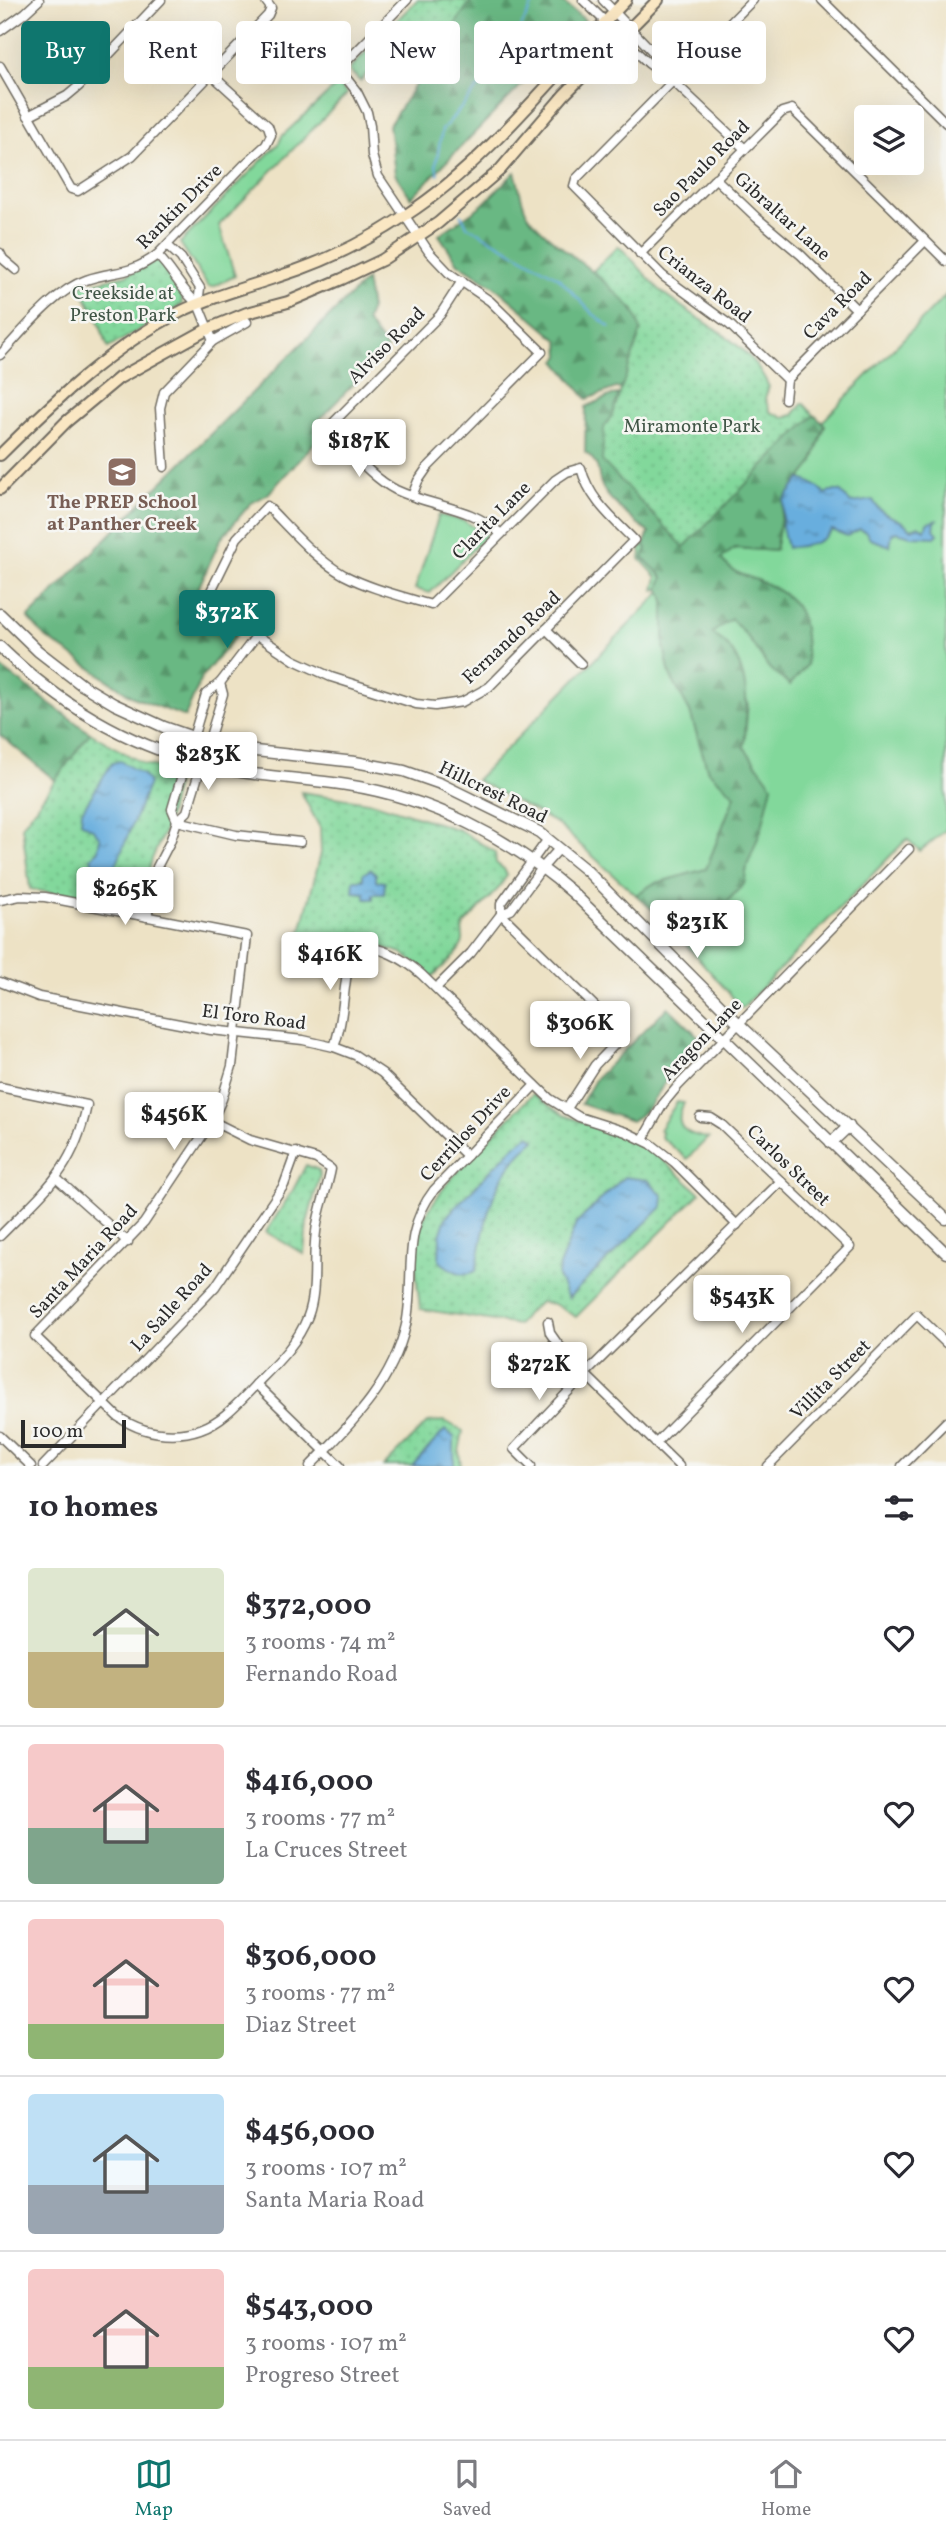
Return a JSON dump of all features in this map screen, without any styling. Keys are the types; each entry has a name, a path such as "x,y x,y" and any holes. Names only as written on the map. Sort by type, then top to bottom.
{"main road":[{"path":"605,21 626,0"},
{"path":"637,21 658,0"},
{"path":"0,455 100,362 181,312 331,257 405,216 484,152 547,84"},
{"path":"0,489 66,422 119,378 208,329 247,313 288,302 342,279 382,260 418,237 471,197 500,170 575,84"},
{"path":"50,407 66,422"}],"street":[{"path":"0,31 39,0"},
{"path":"28,116 67,96 79,86 162,0"},
{"path":"222,64 267,17 271,8 265,0"},
{"path":"407,0 339,69 364,105 376,169 436,262 490,301 542,352 427,468 412,495 473,514 500,534"},
{"path":"583,0 605,21"},
{"path":"603,0 623,21"},
{"path":"732,21 753,0"},
{"path":"822,0 946,123"},
{"path":"638,36 652,51"},
{"path":"638,54 652,66"},
{"path":"0,66 71,189 78,191 132,156 203,84"},
{"name":"Rankin Drive","path":"0,355 67,289 86,280 118,274 143,265 157,255 266,145 271,135 268,126 222,84"},
{"name":"Crianza Road","path":"669,84 573,184 674,286 730,325 787,380"},
{"path":"677,84 745,149"},
{"name":"Sao Paulo Road","path":"640,254 782,112 789,109 796,112 925,241"},
{"name":"Gibraltar Lane","path":"715,178 857,310"},
{"path":"925,241 946,261"},
{"name":"Cava Road","path":"787,380 925,241"},
{"path":"167,245 181,258 200,288 198,304 213,341"},
{"path":"0,253 16,270"},
{"path":"157,255 171,268 187,296 198,304"},
{"name":"Alviso Road","path":"412,495 382,481 328,428 440,315 462,281"},
{"path":"164,467 161,398 173,380 213,341 223,333 247,322"},
{"path":"785,399 787,380"},
{"name":"Clarita Lane","path":"431,605 559,476 581,468 596,501 634,540"},
{"name":"Fernando Road","path":"431,605 342,574 319,557 267,506 237,538 211,591 257,635 285,655 319,672 416,704 435,706 462,702 484,691 634,540"},
{"name":"Hillcrest Road","path":"0,614 38,651 82,685 130,712 192,737 255,752 355,762 404,771 441,784 538,832 587,871 739,1024 946,1219"},
{"path":"546,629 581,664"},
{"path":"177,821 172,809 206,694 219,683 257,635"},
{"name":"Hillcrest Road","path":"0,646 41,683 88,715 145,744 201,764 265,776 351,785 402,797 469,823 532,860 573,893 946,1253"},
{"path":"0,900 37,896 146,917 155,874 177,821 187,812 223,694 219,683"},
{"path":"177,821 236,835 300,842"},
{"path":"548,839 501,904 501,914 624,1035 594,1065 566,1111"},
{"path":"436,988 471,953 501,914 511,910 559,849"},
{"name":"Aragon Lane","path":"643,1139 673,1092 909,849"},
{"name":"Santa Maria Road","path":"104,1403 35,1336 128,1242 151,1213 212,1121 230,1076 247,936 146,917"},
{"path":"334,1046 341,1024 353,947 376,950 401,959 416,969 535,1085 566,1111 643,1139 667,1156 737,1225"},
{"name":"El Toro Road","path":"0,982 39,997 334,1046 364,1060 382,1073 467,1156"},
{"name":"Cerrillos Drive","path":"310,1466 362,1412 388,1373 398,1350 407,1316 410,1246 416,1221 433,1192 535,1085"},
{"path":"0,1087 87,1105 75,1147 56,1178 0,1236"},
{"name":"Carlos Street","path":"656,1443 850,1247 722,1125 711,1118 700,1117"},
{"path":"104,1403 124,1420 139,1428 164,1434 181,1434 205,1427 220,1419 293,1344 309,1312 314,1285 317,1222 331,1169 296,1152 250,1140 212,1121"},
{"path":"831,1143 849,1126"},
{"name":"La Salle Road","path":"43,1466 215,1287 284,1185 296,1152"},
{"path":"56,1178 128,1242"},
{"path":"531,1466 513,1449 780,1181"},
{"name":"Villita Street","path":"768,1466 917,1315 946,1343"},
{"path":"548,1322 550,1333 557,1343 585,1374 679,1466"},
{"path":"256,1384 340,1466"},
{"path":"902,1466 946,1422"},
{"path":"0,1436 31,1466"}],"green space":[{"path":"417,0 471,0 457,21 396,21"},
{"path":"471,0 560,0 585,20 474,21 474,84 522,84 411,198 395,174 389,125 416,84 460,84 460,21 457,21"},
{"path":"365,53 365,76 360,81 351,72 351,68"},
{"path":"338,84 347,94 219,225 235,276 213,287 208,286 180,243 279,143 282,136"},
{"path":"515,172 525,209 537,226 611,287 638,319 640,339 621,389 616,388 587,399 556,361 560,356 559,341 495,287 458,263 439,235 482,205"},
{"name":"Miramonte Park","path":"618,246 674,302 735,343 748,356 769,387 765,398 770,412 783,417 793,415 803,403 814,415 684,547 602,461 604,428 613,413 641,331 634,310 593,271"},
{"name":"Creekside at Preston Park","path":"156,260 160,261 181,293 182,305 108,348 97,317 79,286 127,275"},
{"path":"366,280 371,309 366,321 387,349 317,422 320,437 268,494 250,504 220,540 198,589 208,606 237,634 202,677 185,717 133,697 44,636 28,618"},
{"path":"946,295 946,830 920,851 907,839 742,1008 668,924 728,900 744,884 747,866 762,827 771,786 744,747 748,703 711,633 730,618 747,636 769,668 760,581 733,572 720,559 735,548 775,551 784,500 812,464 825,426 822,422"},
{"path":"619,394 604,429 684,547 814,415 825,425 812,464 784,500 775,551 735,548 721,559 734,571 786,596 800,612 805,635 807,665 790,685 769,668 747,636 731,619 712,633 725,643 740,666 746,692 744,747 772,785 762,827 747,866 744,884 711,918 689,914 668,924 636,895 653,884 706,869 735,795 708,771 690,712 670,675 664,646 664,597 659,589 663,577 643,558 647,548 644,544 649,533 607,495 595,462 585,452 586,407"},
{"path":"439,515 464,521 487,535 430,593 415,589"},
{"path":"644,544 647,548 643,558 663,577 659,589 654,590 657,577 640,559 640,550"},
{"path":"661,592 664,597 664,646 670,675 690,712 708,771 735,795 706,869 653,884 636,895 556,823 476,780"},
{"path":"0,667 90,733 55,780 0,735"},
{"path":"90,733 144,764 179,772 166,827 152,859 140,909 30,889 22,826"},
{"path":"301,792 375,803 459,830 495,852 496,863 507,875 499,888 464,925 463,941 458,951 432,977 402,953 351,938 341,947 299,939 321,853 320,828"},
{"path":"668,1007 700,1038 700,1043 665,1083 646,1111 631,1121 581,1104 596,1078"},
{"path":"533,1094 563,1115 632,1139 650,1149 700,1193 576,1317 554,1304 541,1302 526,1314 518,1325 420,1309 416,1252 424,1217 450,1180"},
{"path":"677,1102 684,1103 680,1118 683,1128 693,1135 708,1138 687,1159 661,1137 662,1132 659,1130"},
{"path":"306,1165 319,1170 320,1175 307,1223 304,1254 266,1232"},
{"path":"445,1421 463,1431 459,1452 461,1466 384,1466 428,1422"}],"water":[{"path":"800,479 814,484 825,494 840,491 851,503 873,500 881,511 911,529 919,526 925,530 927,523 938,520 934,529 938,534 935,537 911,536 897,532 892,534 890,546 870,539 866,532 860,529 847,536 832,530 817,542 787,548 782,527 784,500"},
{"path":"120,761 143,775 149,783 112,875 108,876 99,872 99,867 93,864 91,858 98,850 100,838 94,830 81,822 82,811 112,763"},
{"path":"371,869 376,874 376,881 385,882 384,894 373,894 373,899 365,899 365,893 353,892 354,880 363,880 363,874"},
{"path":"529,1135 535,1140 520,1153 509,1168 493,1199 476,1271 466,1274 452,1270 439,1261 440,1236 446,1217 513,1147"},
{"path":"624,1177 648,1180 663,1196 662,1207 568,1298 558,1277 559,1266 576,1224"},
{"path":"445,1430 454,1437 454,1466 412,1466"}],"waterway":[{"path":"438,175 436,165 442,130 505,57 535,0"},
{"path":"461,214 467,226 558,277 592,313 610,327"}],"place":[{"name":"The PREP School at Panther Creek","path":"122,472"}]}
